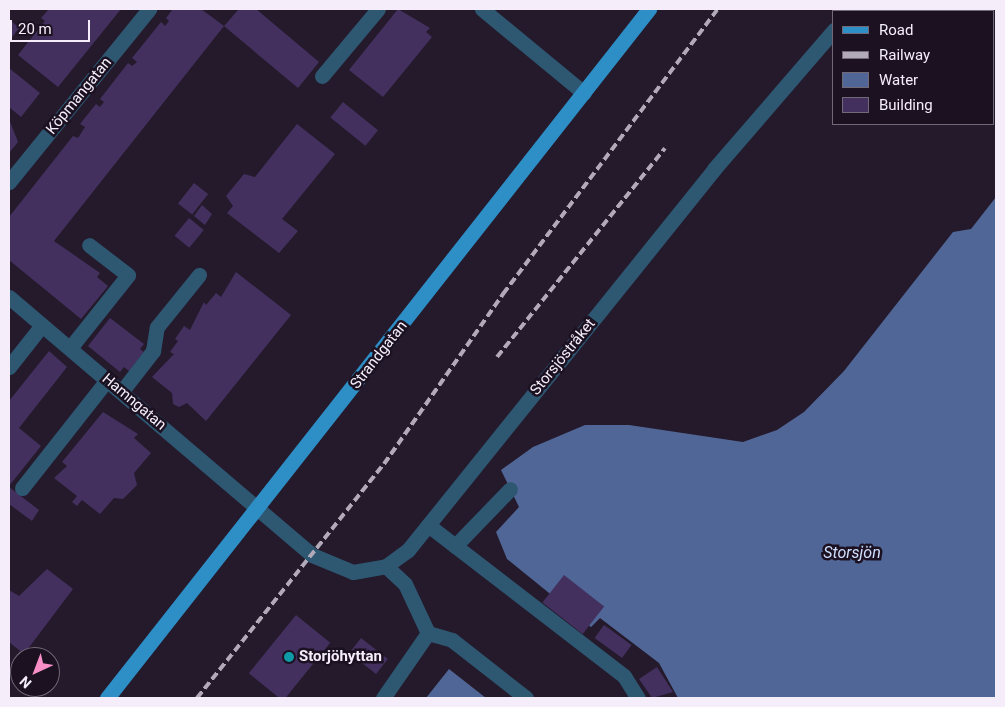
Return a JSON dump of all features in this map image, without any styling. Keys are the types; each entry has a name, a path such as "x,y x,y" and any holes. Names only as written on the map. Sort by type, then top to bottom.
{"main road":[{"name":"Strandgatan","path":"107,698 649,9"}],"street":[{"name":"Köpmangatan","path":"9,182 149,9"},
{"path":"322,76 378,9"},
{"path":"482,9 584,93"},
{"name":"Storsjöstråket","path":"258,508 312,555 334,566 353,572 386,566 408,550 714,169 832,32"},
{"path":"70,348 128,275 89,245"},
{"path":"122,391 154,351 157,327 199,275"},
{"name":"Hamngatan","path":"9,297 258,508"},
{"path":"9,367 42,325"},
{"path":"22,488 107,380"},
{"path":"455,546 510,489"},
{"path":"428,525 624,676 638,698"},
{"path":"386,566 405,584 428,632 452,640 526,698"},
{"path":"383,698 428,632"}],"water":[{"name":"Storsjön","path":"996,197 996,698 678,698 659,663 600,618 591,627 507,559 496,532 519,507 501,470 533,447 585,425 629,425 743,442 777,430 804,412 844,371 953,232 971,229"},
{"path":"449,669 486,698 426,698"}],"building":[{"path":"49,9 121,9 58,87 18,55 45,21 41,18"},
{"path":"173,9 201,9 224,26 54,241 100,273 97,277 108,286 81,319 9,260 9,217 73,136 78,138 85,127 80,124 96,104 100,107 104,102 100,99 128,63 132,66 137,62 132,58 161,22 165,26 169,21 166,18"},
{"path":"239,9 256,9 319,62 298,88 224,26"},
{"path":"398,9 430,28 426,32 432,37 383,97 349,70"},
{"path":"9,19 19,28 9,41"},
{"path":"9,68 40,93 21,117 9,107"},
{"path":"343,102 378,130 365,146 330,118"},
{"path":"9,119 18,142 9,153"},
{"path":"297,124 335,154 282,219 298,231 279,253 227,213 233,206 226,196 244,174 255,177"},
{"path":"194,183 208,194 192,215 178,203"},
{"path":"202,205 212,214 205,225 194,216"},
{"path":"189,218 204,230 189,248 175,236"},
{"path":"236,272 291,315 206,421 187,403 179,407 173,404 172,393 152,377 174,354 170,352 178,341 175,339 184,326 190,330 204,302 206,305 216,293 221,297"},
{"path":"110,318 144,344 140,349 144,352 129,371 124,367 120,372 88,346"},
{"path":"49,351 67,367 19,428 41,446 9,486 9,401"},
{"path":"103,412 138,434 134,438 151,453 134,473 137,485 123,499 114,498 100,514 82,500 77,506 72,502 77,496 54,478 67,466 62,462"},
{"path":"9,487 39,510 32,521 9,504"},
{"path":"47,569 73,589 29,647 15,647 9,642 9,590 19,596"},
{"path":"564,575 604,606 583,634 542,603"},
{"name":"Storjöhyttan","path":"296,615 330,643 285,698 279,698 249,673"},
{"path":"604,625 632,645 622,658 595,638"},
{"path":"361,638 388,659 376,674 349,653"},
{"path":"657,667 673,692 652,698 639,679"}],"railway":[{"path":"197,698 384,464 503,294 718,9"},
{"path":"497,357 665,148"}],"place":[{"name":"Storjöhyttan","path":"289,657"}]}
